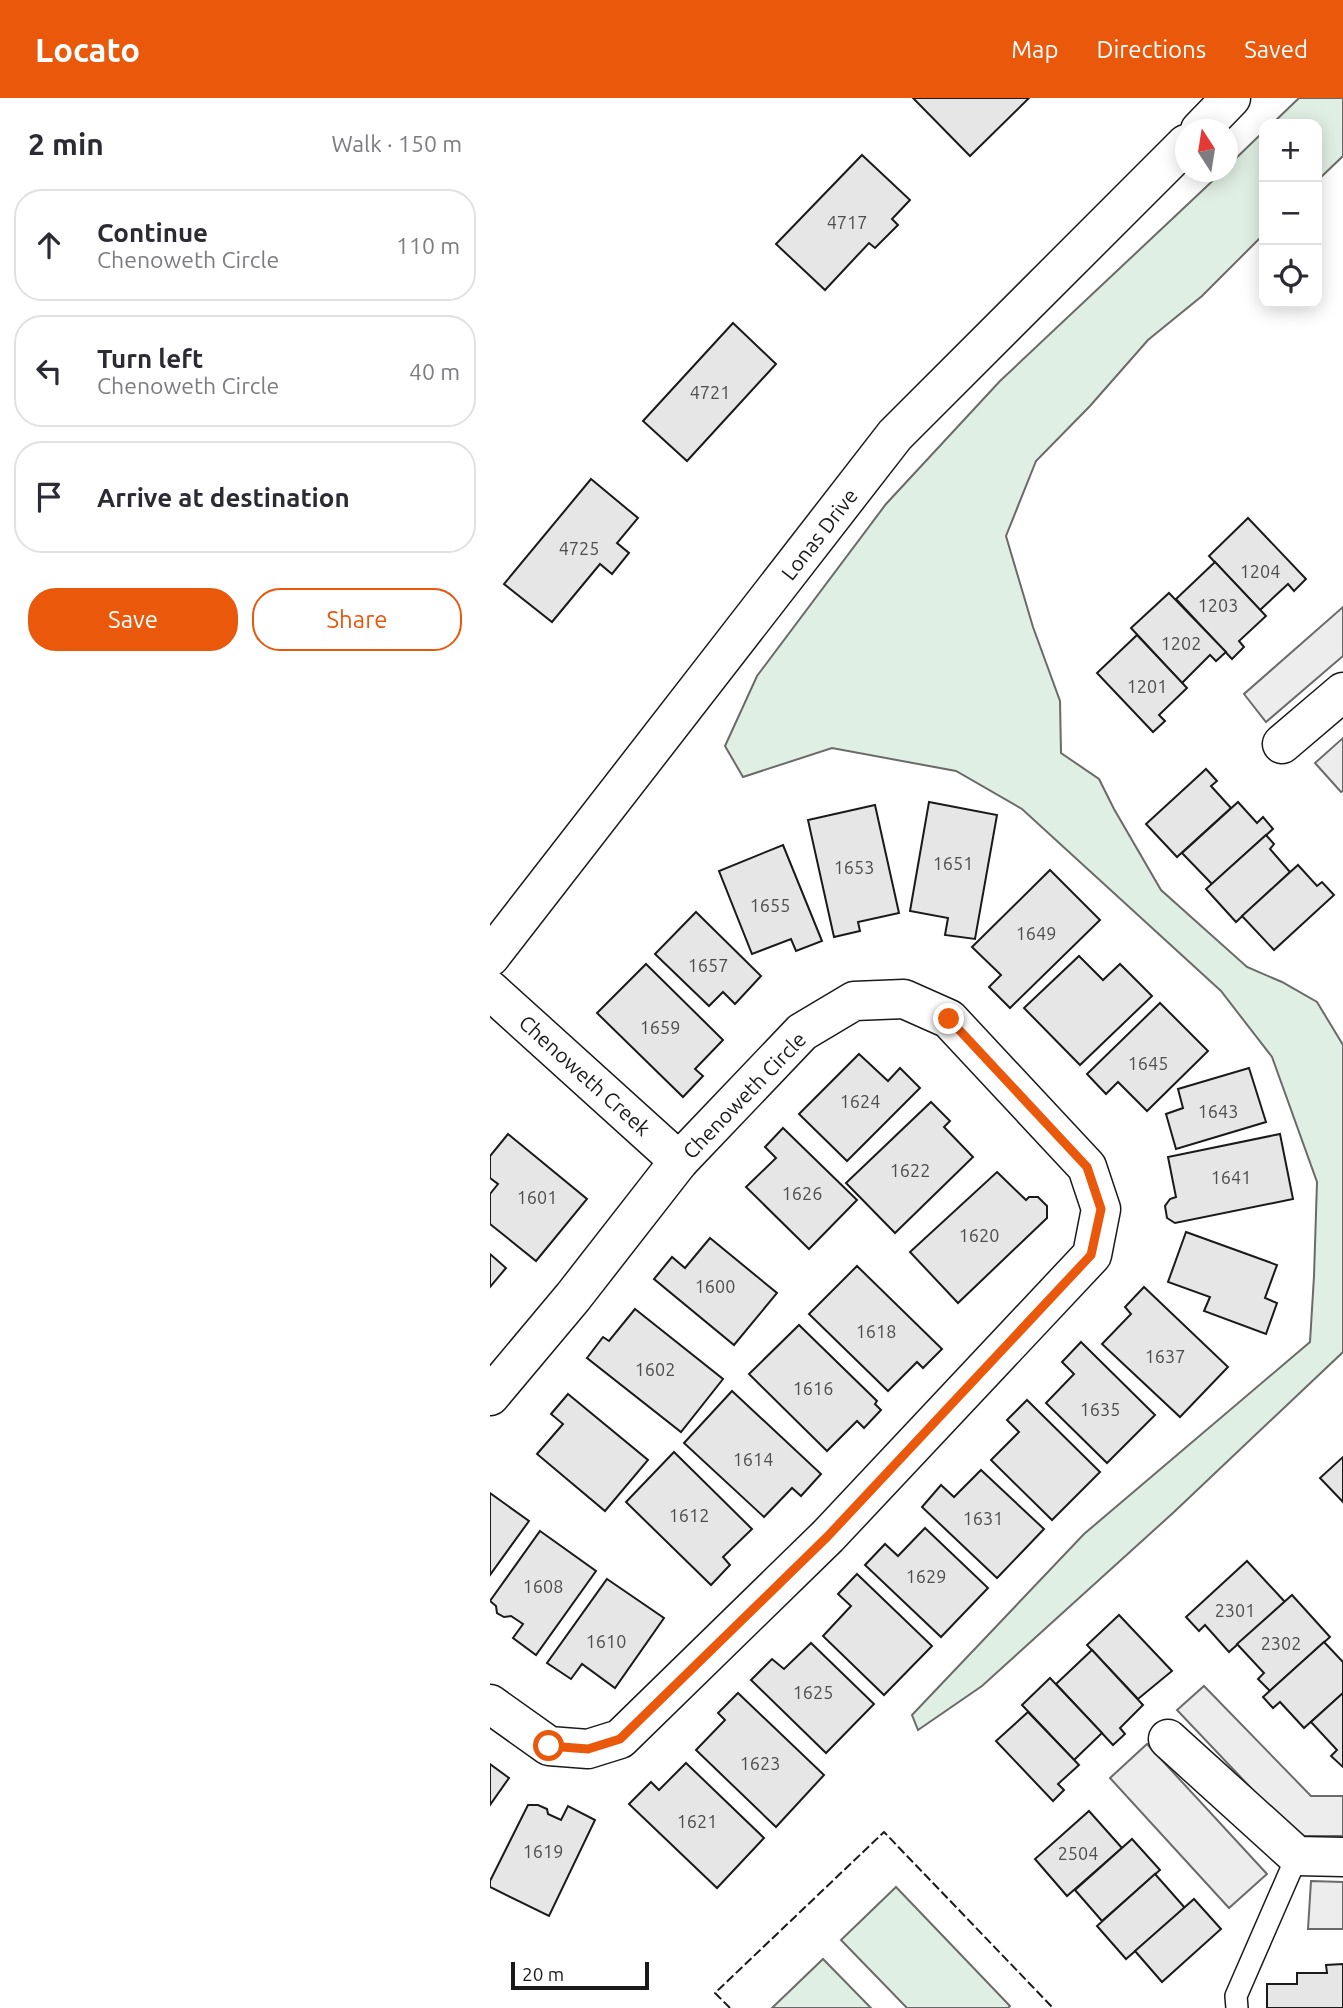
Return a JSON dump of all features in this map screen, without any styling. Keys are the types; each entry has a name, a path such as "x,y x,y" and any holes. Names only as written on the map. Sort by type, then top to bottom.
{"street":[{"path":"1211,119 1231,98"},
{"name":"Lonas Drive","path":"490,957 895,435 1175,154"},
{"path":"1282,744 1343,692"},
{"name":"Chenoweth Creek","path":"490,990 680,1161"},
{"name":"Chenoweth Circle","path":"490,1396 680,1161 802,1032 854,1001 904,999 949,1019 1087,1167 1101,1209 1091,1255 828,1536 620,1739 588,1749 549,1746 490,1704"},
{"path":"1168,1739 1297,1856 1343,1857"}],"lane":[{"path":"1237,2008 1236,1996 1297,1856"}],"green space":[{"path":"1299,98 1343,98 1343,156 1322,176 1322,119 1277,119"},
{"path":"1259,136 1259,239 1202,296 1148,340 1090,406 1036,461 1006,536 1033,627 1060,701 1061,753 1099,779 1161,890 1247,967 1282,982 1317,1002 1343,1045 1343,1352 1174,1512 982,1686 918,1730 912,1715 1084,1534 1310,1342 1317,1182 1272,1057 1221,991 1022,809 956,771 832,748 743,777 725,746 757,676 886,504 1000,381 1211,182 1238,182 1238,156"},
{"path":"896,1887 1010,2006 1008,2008 907,2008 841,1940"},
{"path":"823,1959 871,2008 772,2008"}],"shaded area":[{"path":"1343,607 1343,656 1266,722 1244,694"},
{"path":"1343,738 1343,791 1341,792 1315,763"},
{"path":"1204,1686 1311,1796 1343,1796 1343,1836 1302,1836 1288,1827 1177,1710"},
{"path":"1147,1744 1267,1874 1229,1908 1110,1778"},
{"path":"1311,1881 1343,1882 1343,1929 1308,1929"}],"building":[{"path":"913,98 1029,98 970,156"},
{"path":"862,155 910,200 892,219 898,225 875,248 869,243 825,290 776,244"},
{"path":"733,323 776,364 687,461 643,421"},
{"path":"591,479 638,518 617,543 629,553 612,574 600,564 552,622 504,584"},
{"path":"1248,518 1306,579 1294,591 1288,584 1260,610 1209,556"},
{"path":"1215,562 1266,616 1239,641 1244,647 1232,659 1176,599"},
{"path":"1169,593 1226,652 1216,661 1210,655 1182,683 1131,628"},
{"path":"1137,635 1187,688 1159,715 1165,721 1153,732 1097,673"},
{"path":"1206,769 1217,781 1211,786 1231,808 1177,857 1146,824"},
{"path":"929,802 997,815 975,939 945,935 948,918 910,911"},
{"path":"1238,802 1257,823 1263,817 1273,829 1212,884 1182,853"},
{"path":"875,805 899,913 858,922 860,931 834,937 808,820"},
{"path":"1266,835 1274,844 1270,849 1290,872 1236,922 1206,889"},
{"path":"783,845 822,941 796,951 791,939 752,954 719,871"},
{"path":"1298,865 1317,886 1322,882 1334,895 1274,950 1242,916"},
{"path":"1050,870 1100,920 1010,1008 989,987 1001,975 972,947"},
{"path":"696,912 761,976 735,1004 723,992 709,1006 655,954"},
{"path":"1079,956 1103,980 1120,964 1152,996 1080,1065 1024,1008"},
{"path":"646,964 723,1040 695,1069 703,1076 683,1097 597,1013"},
{"path":"1160,1003 1208,1051 1147,1111 1118,1082 1106,1094 1087,1074"},
{"path":"859,1054 888,1081 900,1068 920,1088 847,1161 799,1114"},
{"path":"1249,1068 1266,1122 1176,1149 1166,1114 1183,1108 1178,1089"},
{"path":"931,1102 950,1121 944,1127 973,1157 895,1233 846,1183"},
{"path":"783,1128 857,1200 809,1249 746,1187 776,1158 765,1147"},
{"path":"508,1134 587,1199 536,1261 490,1224 490,1194 498,1184 490,1178 490,1156"},
{"path":"1280,1134 1293,1199 1175,1223 1167,1218 1165,1206 1170,1199 1176,1197 1168,1157"},
{"path":"997,1172 1026,1200 1029,1197 1038,1197 1047,1206 1047,1218 958,1303 910,1252"},
{"path":"1186,1232 1277,1265 1265,1298 1277,1303 1266,1334 1204,1311 1210,1297 1168,1282"},
{"path":"710,1238 777,1293 734,1345 654,1279 672,1257 685,1268"},
{"path":"490,1254 506,1268 490,1287"},
{"path":"857,1266 942,1349 923,1368 917,1362 888,1391 809,1314"},
{"path":"1144,1287 1228,1367 1180,1417 1102,1344 1131,1314 1125,1307"},
{"path":"635,1309 723,1379 681,1432 587,1358 603,1337 609,1341"},
{"path":"799,1325 877,1401 875,1404 881,1410 864,1428 857,1421 827,1451 749,1374"},
{"path":"1081,1342 1155,1415 1107,1463 1046,1403 1074,1374 1062,1362"},
{"path":"732,1391 821,1474 801,1496 792,1488 764,1517 684,1443"},
{"path":"568,1394 648,1460 605,1511 537,1454 563,1424 551,1414"},
{"path":"1027,1400 1100,1472 1052,1520 991,1460 1019,1432 1007,1420"},
{"path":"674,1452 752,1529 723,1557 730,1565 711,1585 626,1502"},
{"path":"1343,1457 1343,1502 1320,1478"},
{"path":"981,1470 1044,1529 997,1578 922,1507 941,1485 954,1497"},
{"path":"490,1493 529,1521 490,1575"},
{"path":"925,1528 988,1588 941,1637 865,1565 885,1544 898,1556"},
{"path":"540,1531 596,1571 536,1655 513,1638 523,1624 511,1616 504,1617 497,1613 496,1606 490,1601"},
{"path":"1247,1561 1285,1602 1229,1652 1205,1625 1199,1631 1186,1617"},
{"path":"857,1574 932,1646 884,1695 823,1636 851,1606 838,1594"},
{"path":"607,1579 664,1618 615,1688 582,1664 571,1679 547,1663"},
{"path":"1292,1595 1330,1637 1270,1691 1258,1679 1264,1673 1237,1644"},
{"path":"1119,1615 1172,1671 1138,1699 1087,1645"},
{"path":"1324,1642 1343,1662 1343,1693 1304,1728 1280,1702 1273,1708 1263,1697"},
{"path":"811,1643 874,1704 826,1753 751,1680 772,1659 784,1669"},
{"path":"1092,1650 1143,1705 1120,1728 1125,1734 1113,1745 1056,1684"},
{"path":"1050,1678 1102,1733 1074,1760 1022,1705"},
{"path":"738,1693 824,1775 776,1827 696,1750 725,1720 718,1713"},
{"path":"1343,1693 1343,1767 1331,1756 1337,1750 1311,1722"},
{"path":"1028,1712 1079,1765 1058,1784 1064,1790 1053,1801 996,1741"},
{"path":"686,1763 764,1838 717,1888 629,1804 651,1782 659,1790"},
{"path":"490,1764 509,1778 490,1805"},
{"path":"528,1805 547,1809 548,1814 561,1820 568,1806 595,1820 549,1916 490,1887 490,1881"},
{"path":"1089,1811 1122,1848 1067,1896 1035,1859"},
{"path":"1132,1839 1160,1870 1102,1921 1075,1890"},
{"path":"1155,1874 1185,1908 1126,1959 1097,1926"},
{"path":"1194,1899 1221,1929 1162,1982 1135,1951"},
{"path":"1343,1964 1343,2008 1267,2008 1267,1984 1297,1984 1297,1973 1327,1973 1326,1965"}],"fence":[{"path":"730,2008 715,1993 884,1832 1053,2008"}],"route":[{"path":"549,1746 588,1749 620,1739 828,1536 1091,1255 1101,1209 1087,1167 949,1019"}]}
